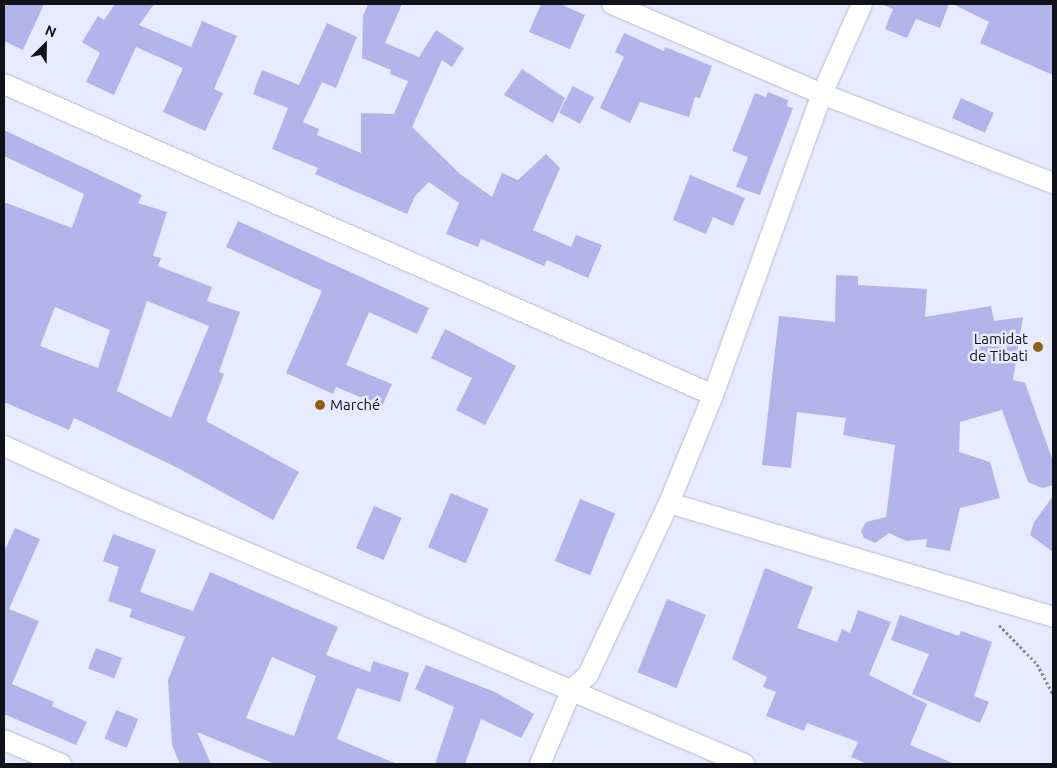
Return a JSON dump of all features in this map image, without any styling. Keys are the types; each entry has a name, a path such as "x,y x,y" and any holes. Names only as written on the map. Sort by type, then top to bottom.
{"street":[{"path":"612,4 822,94 1053,182"},
{"path":"540,764 572,689 588,675 669,503 713,395 822,94 862,4"},
{"path":"4,84 713,395"},
{"path":"4,446 123,500 572,689 744,764"},
{"path":"669,503 1053,617"},
{"path":"4,740 61,764"}],"path":[{"path":"992,618 1036,664 1053,694"}],"building":[{"path":"4,4 44,4 23,50 4,41"},
{"path":"115,4 154,4 139,25 191,47 202,21 237,36 214,89 223,93 205,131 163,112 183,68 136,47 114,95 86,82 100,53 82,42 98,16 104,20"},
{"path":"368,4 402,4 385,43 419,57 436,30 464,48 452,67 442,60 412,127 460,174 492,197 502,173 518,180 546,154 560,168 533,230 571,247 576,235 602,245 588,278 547,260 544,266 481,239 478,247 446,234 459,203 429,182 415,196 407,214 315,174 318,168 272,149 288,108 253,94 262,70 299,85 327,23 357,37 336,88 322,82 303,122 319,129 317,135 361,153 361,113 394,114 408,81 390,74 391,70 362,58 363,16"},
{"path":"541,4 560,4 585,15 570,49 529,32"},
{"path":"881,4 949,4 940,28 916,19 907,38 885,29 893,9"},
{"path":"953,4 1053,4 1053,75 980,43 989,22"},
{"path":"624,33 664,51 665,47 712,66 700,98 695,97 689,117 640,102 630,123 600,108 624,57 615,52"},
{"path":"522,69 565,98 553,123 504,95"},
{"path":"573,86 594,97 580,124 559,112"},
{"path":"768,92 788,100 787,106 793,108 760,195 736,187 748,157 732,151 755,93 766,97"},
{"path":"961,98 994,113 985,133 952,118"},
{"path":"4,130 142,195 138,203 167,212 153,256 161,258 158,266 212,287 207,301 240,312 219,372 224,374 206,421 299,472 273,520 178,468 74,418 69,430 4,402 4,202 72,228 84,194 4,156","holes":["147,301 209,326 171,418 117,391","55,307 110,330 98,368 40,346"]},
{"path":"690,175 745,198 733,226 713,217 706,234 673,220"},
{"path":"238,221 429,308 417,334 369,312 346,365 392,384 382,406 336,387 333,394 286,373 322,291 226,247"},
{"path":"836,275 858,276 858,285 927,289 925,317 991,306 994,321 1023,317 1013,380 1025,383 1053,461 1053,485 1042,488 1028,482 1002,410 960,422 959,452 990,462 1000,498 960,508 950,551 926,547 927,539 906,541 889,533 875,543 864,538 861,531 866,522 886,517 895,445 843,435 846,418 797,412 791,468 762,465 779,316 835,322"},
{"path":"445,329 516,366 485,425 456,410 472,378 431,358"},
{"path":"451,493 489,509 466,563 428,547"},
{"path":"1053,496 1053,552 1030,535 1034,522"},
{"path":"580,499 615,513 590,575 555,561"},
{"path":"374,506 402,518 384,560 356,548"},
{"path":"15,528 40,539 9,609 39,621 12,684 54,702 52,706 87,722 76,745 4,714 4,552"},
{"path":"113,534 156,550 140,592 193,611 210,572 338,627 326,655 370,672 373,661 409,673 400,702 357,688 337,739 397,764 275,764 197,732 211,764 180,764 172,745 168,680 185,637 129,617 132,609 108,601 119,567 103,561","holes":["272,657 316,676 294,736 246,718"]},
{"path":"765,568 813,587 797,628 837,642 842,629 850,633 858,610 891,622 869,675 927,704 910,745 955,764 867,764 851,757 858,742 807,723 804,731 766,716 776,692 763,687 767,677 732,659"},
{"path":"667,599 706,615 676,688 637,672"},
{"path":"900,615 959,636 961,631 992,642 974,696 989,702 980,723 912,694 929,654 891,640"},
{"path":"96,648 122,658 114,679 88,669"},
{"path":"426,665 495,692 534,714 521,738 481,719 465,764 435,764 454,707 415,689"},
{"path":"116,710 138,719 127,748 104,739"}],"place":[{"name":"Lamidat de Tibati","path":"1038,347"},
{"name":"Marché","path":"320,405"}]}
